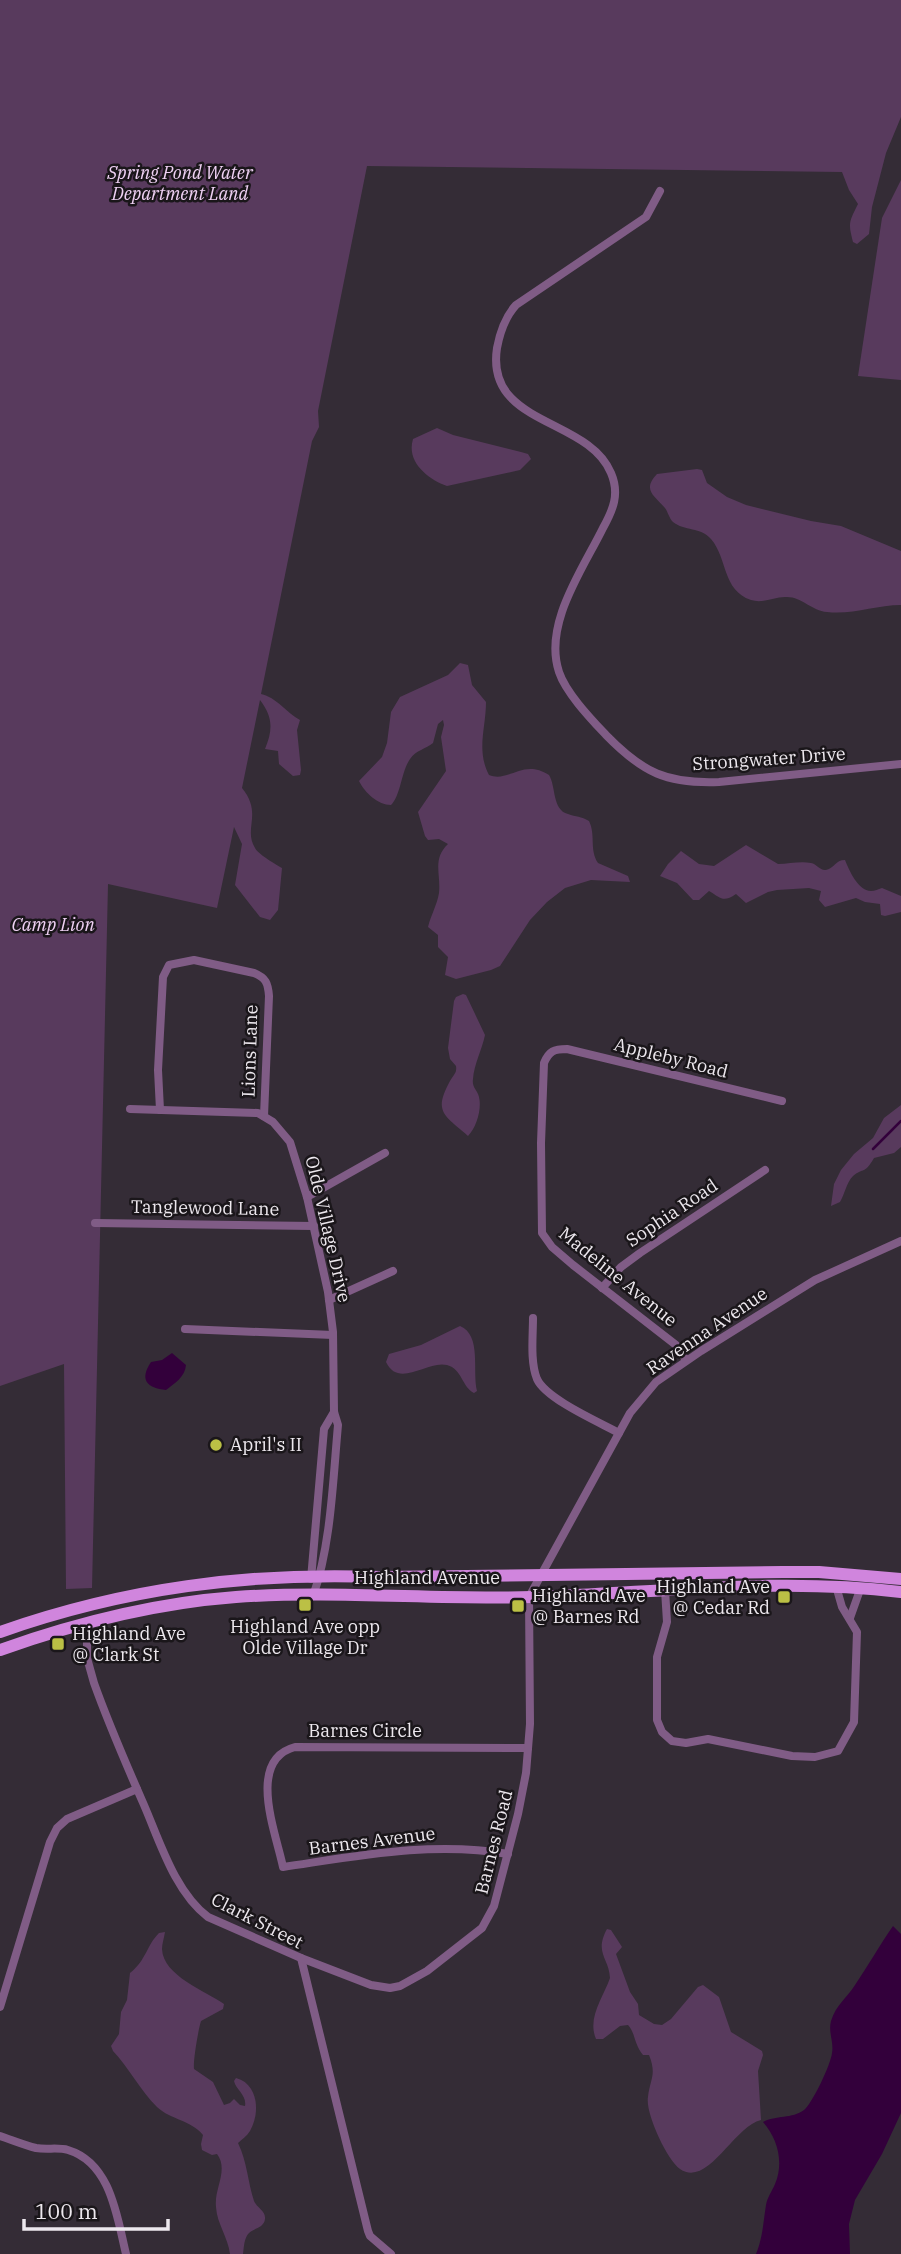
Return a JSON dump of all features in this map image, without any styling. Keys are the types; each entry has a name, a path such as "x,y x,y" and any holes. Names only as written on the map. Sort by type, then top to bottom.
{"main road":[{"name":"Highland Avenue","path":"0,1632 65,1611 139,1593 206,1582 315,1575 380,1577 819,1572 901,1579"},
{"name":"Highland Avenue","path":"0,1650 87,1622 181,1603 238,1597 529,1597 780,1585 861,1587 901,1592"}],"street":[{"name":"Strongwater Drive","path":"660,191 646,217 516,305 506,318 499,337 495,359 498,374 508,395 519,406 580,439 600,457 611,473 615,505 566,603 555,633 559,672 592,721 629,758 649,771 673,779 698,783 719,782 901,764"},
{"name":"Lions Lane","path":"160,1110 158,1070 163,977 169,965 194,960 254,974 267,981 264,1116"},
{"name":"Appleby Road","path":"553,1050 567,1049 782,1101"},
{"name":"Madeline Avenue","path":"553,1050 547,1055 542,1075 540,1224 545,1239 602,1288 676,1345 686,1360"},
{"path":"130,1109 250,1112 264,1116"},
{"name":"Olde Village Drive","path":"264,1116 273,1122 290,1142 314,1226 333,1335 334,1412 338,1425 315,1575"},
{"path":"307,1197 385,1153"},
{"name":"Sophia Road","path":"602,1288 621,1267 640,1253 765,1170"},
{"name":"Tanglewood Lane","path":"95,1223 314,1226"},
{"name":"Ravenna Avenue","path":"529,1597 619,1433 647,1391 686,1360 815,1280 901,1241"},
{"path":"329,1300 393,1271"},
{"path":"533,1318 535,1370 541,1385 556,1398 619,1433"},
{"path":"185,1329 333,1335"},
{"name":"Olde Village Drive","path":"313,1595 324,1429 334,1412"},
{"path":"664,1590 667,1622 657,1657 657,1720 662,1732 672,1741 708,1739 792,1756 815,1757 838,1751 854,1722 857,1632 842,1607 836,1586"},
{"path":"850,1618 861,1587"},
{"name":"Barnes Road","path":"301,1958 371,1985 390,1988 410,1982 466,1943 482,1928 494,1906 523,1791 528,1748 529,1597"},
{"name":"Clark Street","path":"87,1622 87,1652 91,1675 107,1719 186,1894 198,1910 222,1925 301,1958 368,2231 370,2236 391,2254"},
{"name":"Barnes Circle","path":"283,1867 268,1796 267,1778 274,1760 290,1748 528,1748"},
{"path":"0,2007 50,1842 57,1828 75,1815 137,1788"},
{"name":"Barnes Avenue","path":"283,1867 436,1848 508,1854"},
{"path":"0,2136 38,2149 69,2150 94,2166 104,2179 110,2195 126,2254"}],"green space":[{"name":"Spring Pond Water Department Land","path":"0,0 901,0 901,117 886,153 872,207 869,234 857,244 853,242 850,226 858,204 842,172 367,166 318,411 319,427 312,441 261,694 272,698 300,720 297,730 300,775 293,776 279,764 278,751 265,749 270,724 260,700 242,788 251,806 251,834 255,848 282,868 278,910 270,920 260,917 235,885 242,844 234,827 217,908 108,884 92,1588 66,1589 64,1364 0,1386"},
{"path":"901,180 901,380 858,376 882,218"},
{"path":"437,428 453,435 528,454 531,459 520,470 447,486 426,474 413,455 413,439"},
{"path":"702,470 707,483 727,497 746,505 841,526 901,551 901,605 827,612 792,598 756,601 742,595 730,582 711,539 673,522 651,492 650,484 657,474"},
{"path":"460,663 468,665 472,685 486,702 482,748 489,775 503,776 531,769 549,775 559,808 589,821 598,863 628,876 630,882 591,880 565,888 530,920 500,966 456,979 445,975 448,957 438,947 438,935 428,927 439,893 440,855 448,844 439,839 428,840 418,812 446,771 441,737 443,720 438,724 433,743 410,759 391,805 372,798 359,781 382,757 387,743 391,712 400,697 448,675"},
{"path":"746,845 778,864 807,862 826,870 845,860 862,888 871,891 882,888 901,896 901,912 881,915 880,904 856,898 825,907 819,900 821,891 809,888 768,892 746,903 736,894 725,899 709,891 699,900 693,900 677,883 660,876 681,851 699,864 714,866"},
{"path":"463,994 466,995 485,1035 473,1081 479,1099 478,1116 468,1136 447,1118 442,1106 445,1091 456,1070 448,1048 454,1001"},
{"path":"901,1105 901,1147 894,1153 874,1158 866,1169 851,1179 840,1202 831,1206 834,1184 841,1170 854,1154 873,1138 884,1118"},
{"path":"460,1326 467,1331 474,1345 477,1391 474,1393 456,1370 447,1365 398,1373 386,1362 389,1354 421,1345"},
{"path":"607,1929 611,1930 622,1947 616,1954 630,1992 638,2004 639,2015 654,2024 662,2025 703,1985 719,1997 731,2032 762,2051 758,2071 761,2120 740,2133 711,2164 701,2170 690,2173 680,2169 658,2136 648,2104 653,2072 651,2062 649,2055 643,2055 640,2051 628,2025 620,2026 603,2039 596,2039 593,2023 610,1978 602,1950"},
{"path":"165,1932 162,1949 164,1959 170,1967 187,1982 224,2004 223,2009 201,2021 194,2069 213,2082 224,2105 234,2099 245,2106 234,2081 236,2078 249,2086 255,2100 253,2124 249,2133 238,2143 254,2201 265,2219 263,2224 247,2235 243,2254 230,2254 218,2219 216,2200 222,2166 217,2154 212,2155 202,2150 203,2135 198,2130 157,2107 111,2046 119,2034 130,1973 140,1963 159,1933"}],"shaded area":[{"path":"172,1353 186,1365 182,1376 166,1390 150,1385 145,1378 151,1362 162,1360"},
{"path":"893,1926 901,1934 901,2113 882,2154 855,2200 849,2224 850,2254 756,2254 767,2202 779,2168 776,2144 763,2122 799,2113 812,2100 831,2058 830,2025 833,2015"}],"waterway":[{"path":"873,1149 901,1121"}],"place":[{"name":"April's II","path":"216,1445"},
{"name":"Highland Ave @ Cedar Rd","path":"784,1597"},
{"name":"Highland Ave opp Olde Village Dr","path":"305,1605"},
{"name":"Highland Ave @ Barnes Rd","path":"518,1606"},
{"name":"Highland Ave @ Clark St","path":"58,1644"}],"park label":[{"name":"Camp Lion","path":"53,925"}]}
